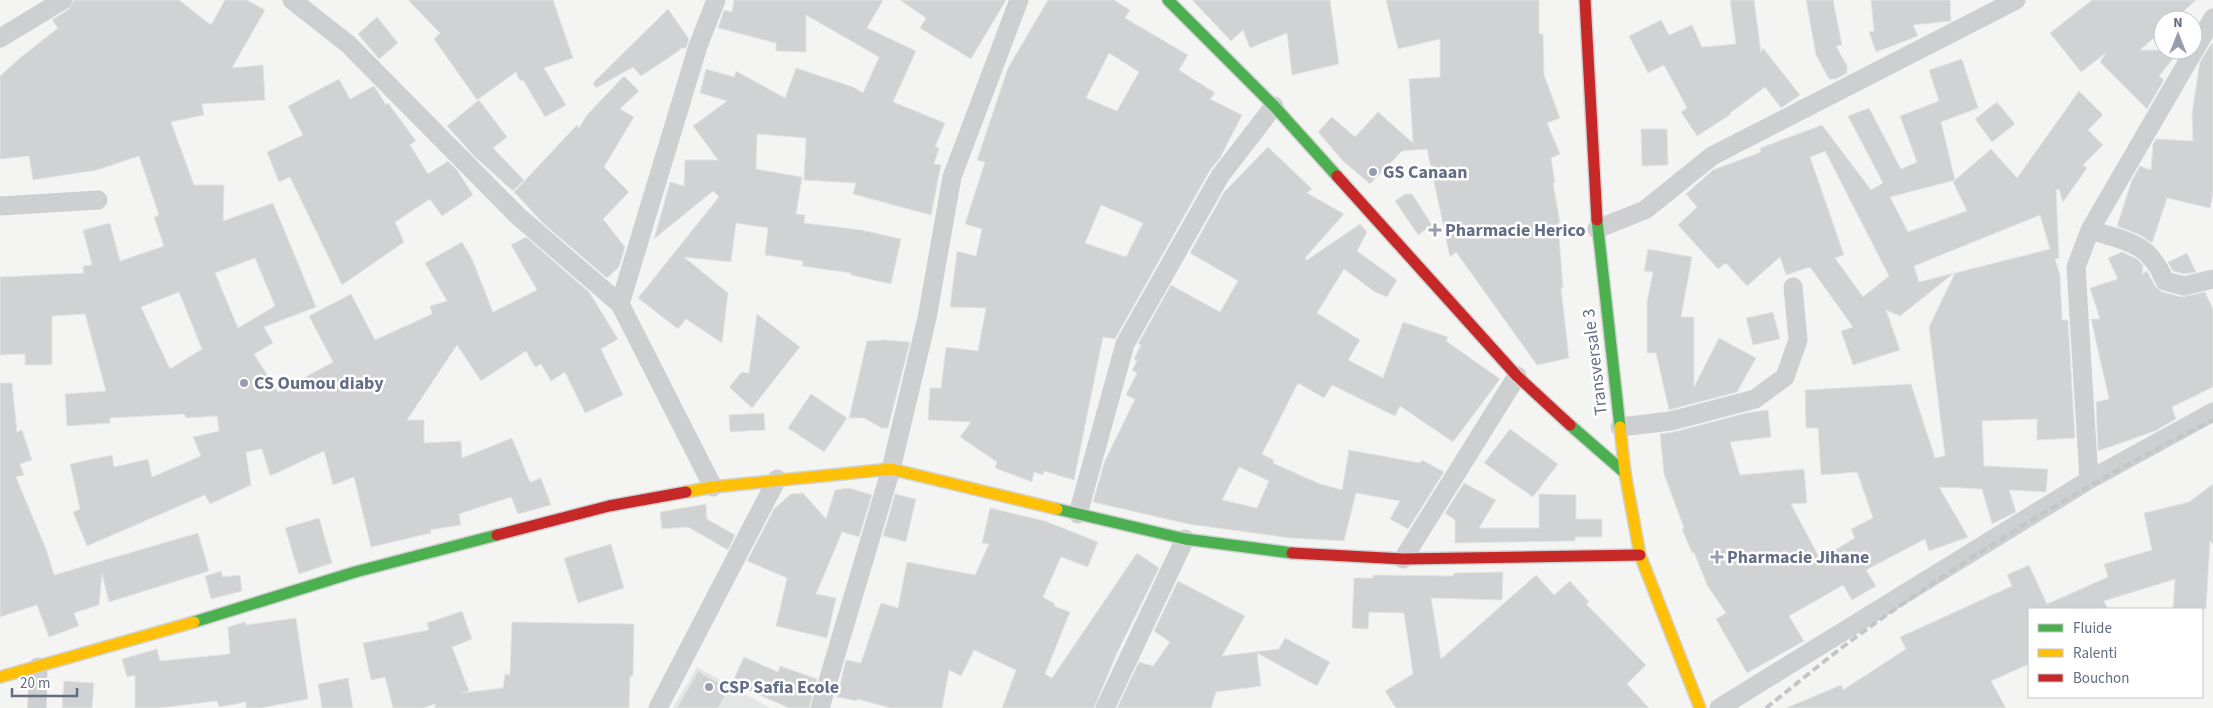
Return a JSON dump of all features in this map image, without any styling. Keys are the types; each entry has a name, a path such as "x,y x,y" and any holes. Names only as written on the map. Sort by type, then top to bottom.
{"street":[{"path":"0,38 63,0"},
{"path":"292,0 348,44 518,216 620,304 713,487"},
{"path":"620,304 698,46 716,0"},
{"path":"820,708 891,468 927,318 952,177 1019,0"},
{"path":"1168,0 1274,106 1517,376 1587,441 1625,473"},
{"name":"Transversale 3","path":"1585,0 1597,229 1625,473 1640,555 1700,708"},
{"path":"1597,229 1645,210 1712,156 2016,0"},
{"path":"2089,480 2076,267 2090,230 2213,18"},
{"path":"1078,514 1125,344 1220,176 1274,106"},
{"path":"0,206 98,200"},
{"path":"2090,230 2139,246 2157,263 2165,280 2184,286 2213,279"},
{"path":"1620,427 1671,421 1755,399 1785,377 1798,340 1794,287"},
{"path":"1403,559 1517,376"},
{"path":"1719,708 2089,480 2213,412"},
{"path":"0,677 162,632 355,572 609,506 713,487 891,468 1185,539 1288,553 1403,559 1640,555"},
{"path":"658,708 777,479"},
{"path":"1105,708 1185,539"},
{"path":"37,708 38,667"}],"shaded area":[{"name":"CSP Safia Ecole","path":"697,667 770,708 673,708"}],"building":[{"path":"74,0 179,0 211,25 225,0 247,0 265,10 232,68 263,65 265,100 202,104 204,115 171,122 194,185 224,185 223,221 273,203 316,307 264,327 273,343 254,354 278,392 333,362 309,316 351,294 375,340 432,314 430,306 447,301 425,263 462,242 472,259 493,312 537,290 511,245 526,237 589,292 618,339 601,349 623,395 585,413 565,372 551,381 541,364 535,367 526,351 481,381 457,345 407,420 424,420 424,443 461,441 462,458 512,438 530,482 541,478 551,505 518,514 511,497 459,514 461,525 430,530 431,533 371,547 354,477 333,485 324,451 270,476 262,449 246,452 251,485 210,504 205,495 87,546 73,512 80,509 70,464 112,455 114,467 148,459 152,477 201,456 193,437 219,431 217,416 186,418 184,414 110,418 110,423 67,426 65,394 106,391 85,314 52,316 52,365 25,365 25,354 0,355 0,277 84,273 83,266 92,265 83,230 110,223 120,261 164,246 154,217 159,215 139,156 97,170 33,180 29,156 0,159 0,76 58,28 52,20 69,9","holes":["255,258 275,306 238,328 215,273","179,292 202,349 170,369 141,307"]},
{"path":"408,0 553,0 573,58 544,68 566,105 545,117 523,80 520,81 516,72 477,100 434,39 440,33"},
{"path":"734,0 883,0 867,28 916,51 893,102 945,123 935,147 939,148 934,164 941,165 931,215 853,194 856,183 804,180 806,138 757,134 756,169 802,177 796,214 805,215 804,223 861,230 901,239 891,284 851,275 851,273 802,266 803,261 765,255 768,228 736,223 731,262 684,257 728,293 722,343 686,319 678,329 638,298 719,197 713,191 654,239 670,182 684,186 685,160 718,160 693,126 727,101 700,93 706,69 734,77 736,71 785,98 796,68 853,87 863,93 879,57 806,15 806,52 776,51 776,43 718,28 724,10 732,12"},
{"path":"900,0 1006,0 971,59 920,28 926,18"},
{"path":"1048,0 1114,0 1130,10 1125,18 1188,55 1179,70 1215,93 1210,99 1242,115 1220,158 1210,170 1115,339 1103,337 1074,480 1044,471 1043,475 1034,472 1032,482 995,468 997,462 960,437 971,422 928,420 930,388 941,388 946,347 978,351 986,308 950,307 957,251 976,256 982,229 965,224 985,162 977,160 1008,68","holes":["1109,53 1139,72 1117,111 1086,98","1101,205 1143,223 1126,257 1085,243"]},
{"path":"1192,0 1330,0 1339,64 1292,75 1287,33 1250,48 1243,30 1231,41"},
{"path":"1386,0 1539,0 1539,34 1543,34 1544,75 1560,118 1547,123 1560,154 1551,158 1560,223 1558,223 1563,288 1561,288 1569,358 1537,365 1456,252 1450,257 1427,149 1402,151 1370,184 1342,160 1318,132 1332,117 1355,137 1378,112 1413,143 1409,79 1440,77 1440,39 1398,49"},
{"path":"1730,0 1754,0 1761,52 1763,48 1800,95 1781,108 1765,87 1731,114 1697,136 1681,112 1687,108 1664,65 1648,73 1629,36 1661,20 1669,35 1692,25 1702,47 1736,44"},
{"path":"1806,0 1833,0 1842,45 1836,46 1847,66 1847,73 1835,79 1829,79 1816,55"},
{"path":"1871,0 1950,0 1951,21 1913,25 1918,36 1876,52 1869,32 1874,31"},
{"path":"2092,0 2196,0 2185,10 2153,10 2153,39 2140,50 2153,50 2153,60 2172,60 2159,76 2164,80 2147,109 2100,62 2106,53 2081,72 2050,33"},
{"path":"668,9 689,39 686,48 680,48 680,50 641,76 633,67 596,88 593,83"},
{"path":"377,17 398,43 379,59 358,34"},
{"path":"2211,44 2213,44 2213,193 2210,208 2167,198 2152,243 2140,235 2117,226 2132,180 2140,166 2151,170 2153,144 2156,139 2193,141 2192,113 2200,62 2203,60"},
{"path":"1962,59 1978,108 1941,122 1955,180 1991,149 2017,178 2079,91 2103,115 2088,130 2103,145 2083,165 2087,168 2063,202 2059,189 2056,190 2059,258 2055,259 2060,275 2062,320 2068,320 2075,438 2037,440 2037,419 1982,421 1984,466 2048,469 2046,492 2009,490 2016,512 1992,524 1982,489 1939,487 1968,537 1929,551 1925,539 1866,570 1876,586 1852,600 1843,585 1789,616 1804,641 1747,673 1716,619 1726,613 1707,585 1694,552 1692,553 1682,529 1684,528 1664,474 1660,434 1746,413 1768,410 1771,437 1730,442 1740,475 1804,469 1807,503 1791,504 1820,559 1855,538 1851,529 1873,518 1857,472 1821,475 1818,428 1806,428 1805,390 1911,384 1935,458 1945,456 1929,327 1955,273 2050,249 2040,215 1914,266 1919,282 1954,273 1900,316 1886,310 1900,350 1853,365 1841,331 1853,327 1810,267 1786,275 1780,257 1747,286 1726,263 1718,269 1678,225 1697,207 1686,194 1713,170 1761,152 1760,148 1822,125 1871,190 1883,183 1848,116 1869,108 1901,169 1917,162 1900,116 1939,101 1929,70","holes":["1825,151 1889,276 1863,297 1835,258 1844,255 1810,157","1955,180 1953,182 1967,211 1908,232 1890,197"]},
{"path":"624,76 639,91 620,109 634,117 604,167 629,192 603,219 625,247 619,267 607,278 545,225 514,192 577,125 579,128 587,115"},
{"path":"339,79 350,99 374,86 386,105 388,103 416,141 410,145 428,174 448,161 457,170 473,195 442,216 430,199 395,222 404,242 342,285 290,177 279,182 267,152 303,135 288,106"},
{"path":"479,100 507,137 493,148 524,180 513,191 475,157 447,126"},
{"path":"1997,102 2015,124 1992,142 1975,119"},
{"path":"1641,129 1667,129 1668,165 1642,166"},
{"path":"1268,147 1312,189 1307,193 1344,214 1305,258 1307,260 1360,224 1367,232 1357,251 1397,280 1387,297 1375,292 1344,269 1317,313 1360,340 1348,360 1383,378 1403,322 1448,337 1446,341 1500,379 1453,442 1400,406 1395,416 1332,385 1324,398 1298,383 1262,454 1274,460 1273,463 1320,484 1342,490 1349,450 1420,463 1422,460 1444,472 1408,529 1390,519 1400,501 1356,493 1344,541 1290,538 1188,524 1093,502 1104,463 1135,399 1126,395 1137,373 1132,370 1137,361 1134,359 1141,345 1138,344 1171,285 1220,312 1238,281 1190,253 1224,192","holes":["1239,467 1269,481 1257,508 1222,500"]},
{"path":"1405,194 1412,194 1432,225 1418,235 1395,201"},
{"path":"1648,249 1692,257 1681,317 1694,317 1694,387 1719,338 1756,358 1737,392 1669,410 1656,353 1647,353 1647,302 1653,272 1644,271"},
{"path":"2122,252 2137,259 2143,265 2142,274 2147,271 2155,286 2162,292 2182,297 2205,292 2213,309 2213,387 2172,407 2176,419 2155,431 2098,451 2096,402 2109,399 2091,319 2100,319 2090,288 2118,279 2108,258"},
{"path":"2187,253 2196,272 2184,274 2173,271 2168,262"},
{"path":"1773,312 1780,339 1753,345 1746,318"},
{"path":"757,314 800,347 752,408 729,387 742,372 749,373"},
{"path":"867,341 910,342 888,428 882,428 864,418 849,418"},
{"path":"0,383 12,383 17,432 22,430 32,460 20,464 24,475 16,477 46,549 54,575 198,533 209,571 109,602 102,574 99,605 74,613 79,626 49,637 37,605 0,617"},
{"path":"811,394 847,418 824,452 788,428"},
{"path":"764,413 765,430 730,432 729,415"},
{"path":"1510,429 1558,464 1533,497 1484,463"},
{"path":"1464,483 1496,500 1479,528 1539,528 1539,494 1576,495 1576,519 1602,519 1602,537 1575,537 1575,541 1455,543 1455,520 1445,513"},
{"path":"2213,484 2213,544 2210,541 2206,609 2173,608 2175,579 2104,601 2108,608 2028,608 2028,664 1991,681 2006,708 1786,708 1841,685 1843,690 1906,649 1900,637 2012,586 2007,575 2029,565 2047,604 2108,577 2104,564 2152,550 2144,513 2189,502"},
{"path":"849,488 872,495 859,537 842,532 816,594 836,598 827,638 776,626 787,578 747,561 774,509 791,494 803,493 826,519 835,490"},
{"path":"895,494 916,499 906,542 883,536"},
{"path":"706,504 707,519 735,535 728,550 688,527 662,529 660,512"},
{"path":"990,508 1045,521 1098,542 1088,567 1061,557 1043,597 1055,604 1054,606 1070,612 1045,674 1052,678 1137,553 1159,568 1116,655 1094,708 1002,708 1016,670 974,650 961,676 949,670 942,708 891,708 857,699 857,701 837,697 846,660 861,663 881,603 898,608 907,562 975,575 989,544 982,543"},
{"path":"319,518 332,563 299,574 285,528"},
{"path":"611,544 624,588 578,603 564,558"},
{"path":"221,571 223,577 240,575 242,591 211,599 205,576"},
{"path":"1503,572 1502,600 1431,598 1441,659 1536,575 1554,595 1570,581 1589,602 1586,604 1646,665 1627,684 1649,708 1396,708 1385,691 1413,674 1404,613 1369,612 1368,629 1352,628 1354,578 1373,578 1373,575 1453,576 1455,573"},
{"path":"1178,581 1245,616 1222,656 1279,649 1285,638 1330,662 1317,686 1257,653 1261,686 1216,692 1211,708 1117,708 1139,662 1153,666 1170,642 1154,631"},
{"path":"462,611 472,639 452,647 469,691 462,693 503,688 505,674 510,675 512,622 634,624 633,676 630,676 629,708 435,708 435,704 423,708 393,708 385,677 371,680 363,643 429,630 427,623"},
{"path":"296,618 308,699 261,708 246,708 246,702 219,707 217,701 159,708 135,708 135,675 127,677 122,659 157,649 160,661 230,654 228,627 245,622 246,625"},
{"path":"744,657 778,672 780,666 817,679 809,708 789,708 732,683"},
{"path":"698,671 729,689 718,708 677,708"},
{"path":"348,678 353,708 322,708 318,684"},
{"path":"64,681 94,683 92,708 62,708"}],"railway":[{"path":"1766,708 1867,629 1951,571 2036,517 2124,467 2213,420"}],"traffic: fast":[{"path":"1168,0 1274,106 1337,176"},
{"path":"1597,220 1620,427"},
{"path":"1570,425 1625,473"},
{"path":"1057,509 1185,539 1292,553"},
{"path":"194,622 355,572 497,535"}],"traffic: slow":[{"path":"1620,427 1625,473 1640,555 1700,708"},
{"path":"686,492 713,487 891,469 1057,509"},
{"path":"0,677 194,622"}],"traffic: jam":[{"path":"1585,0 1597,220"},
{"path":"1337,176 1517,376 1570,425"},
{"path":"497,535 609,506 686,492"},
{"path":"1292,553 1403,559 1640,555"}],"place":[{"name":"GS Canaan","path":"1373,172"},
{"name":"Pharmacie Herico","path":"1435,230"},
{"name":"CS Oumou diaby","path":"244,383"},
{"name":"Pharmacie Jihane","path":"1717,557"},
{"name":"CSP Safia Ecole","path":"709,687"}]}
